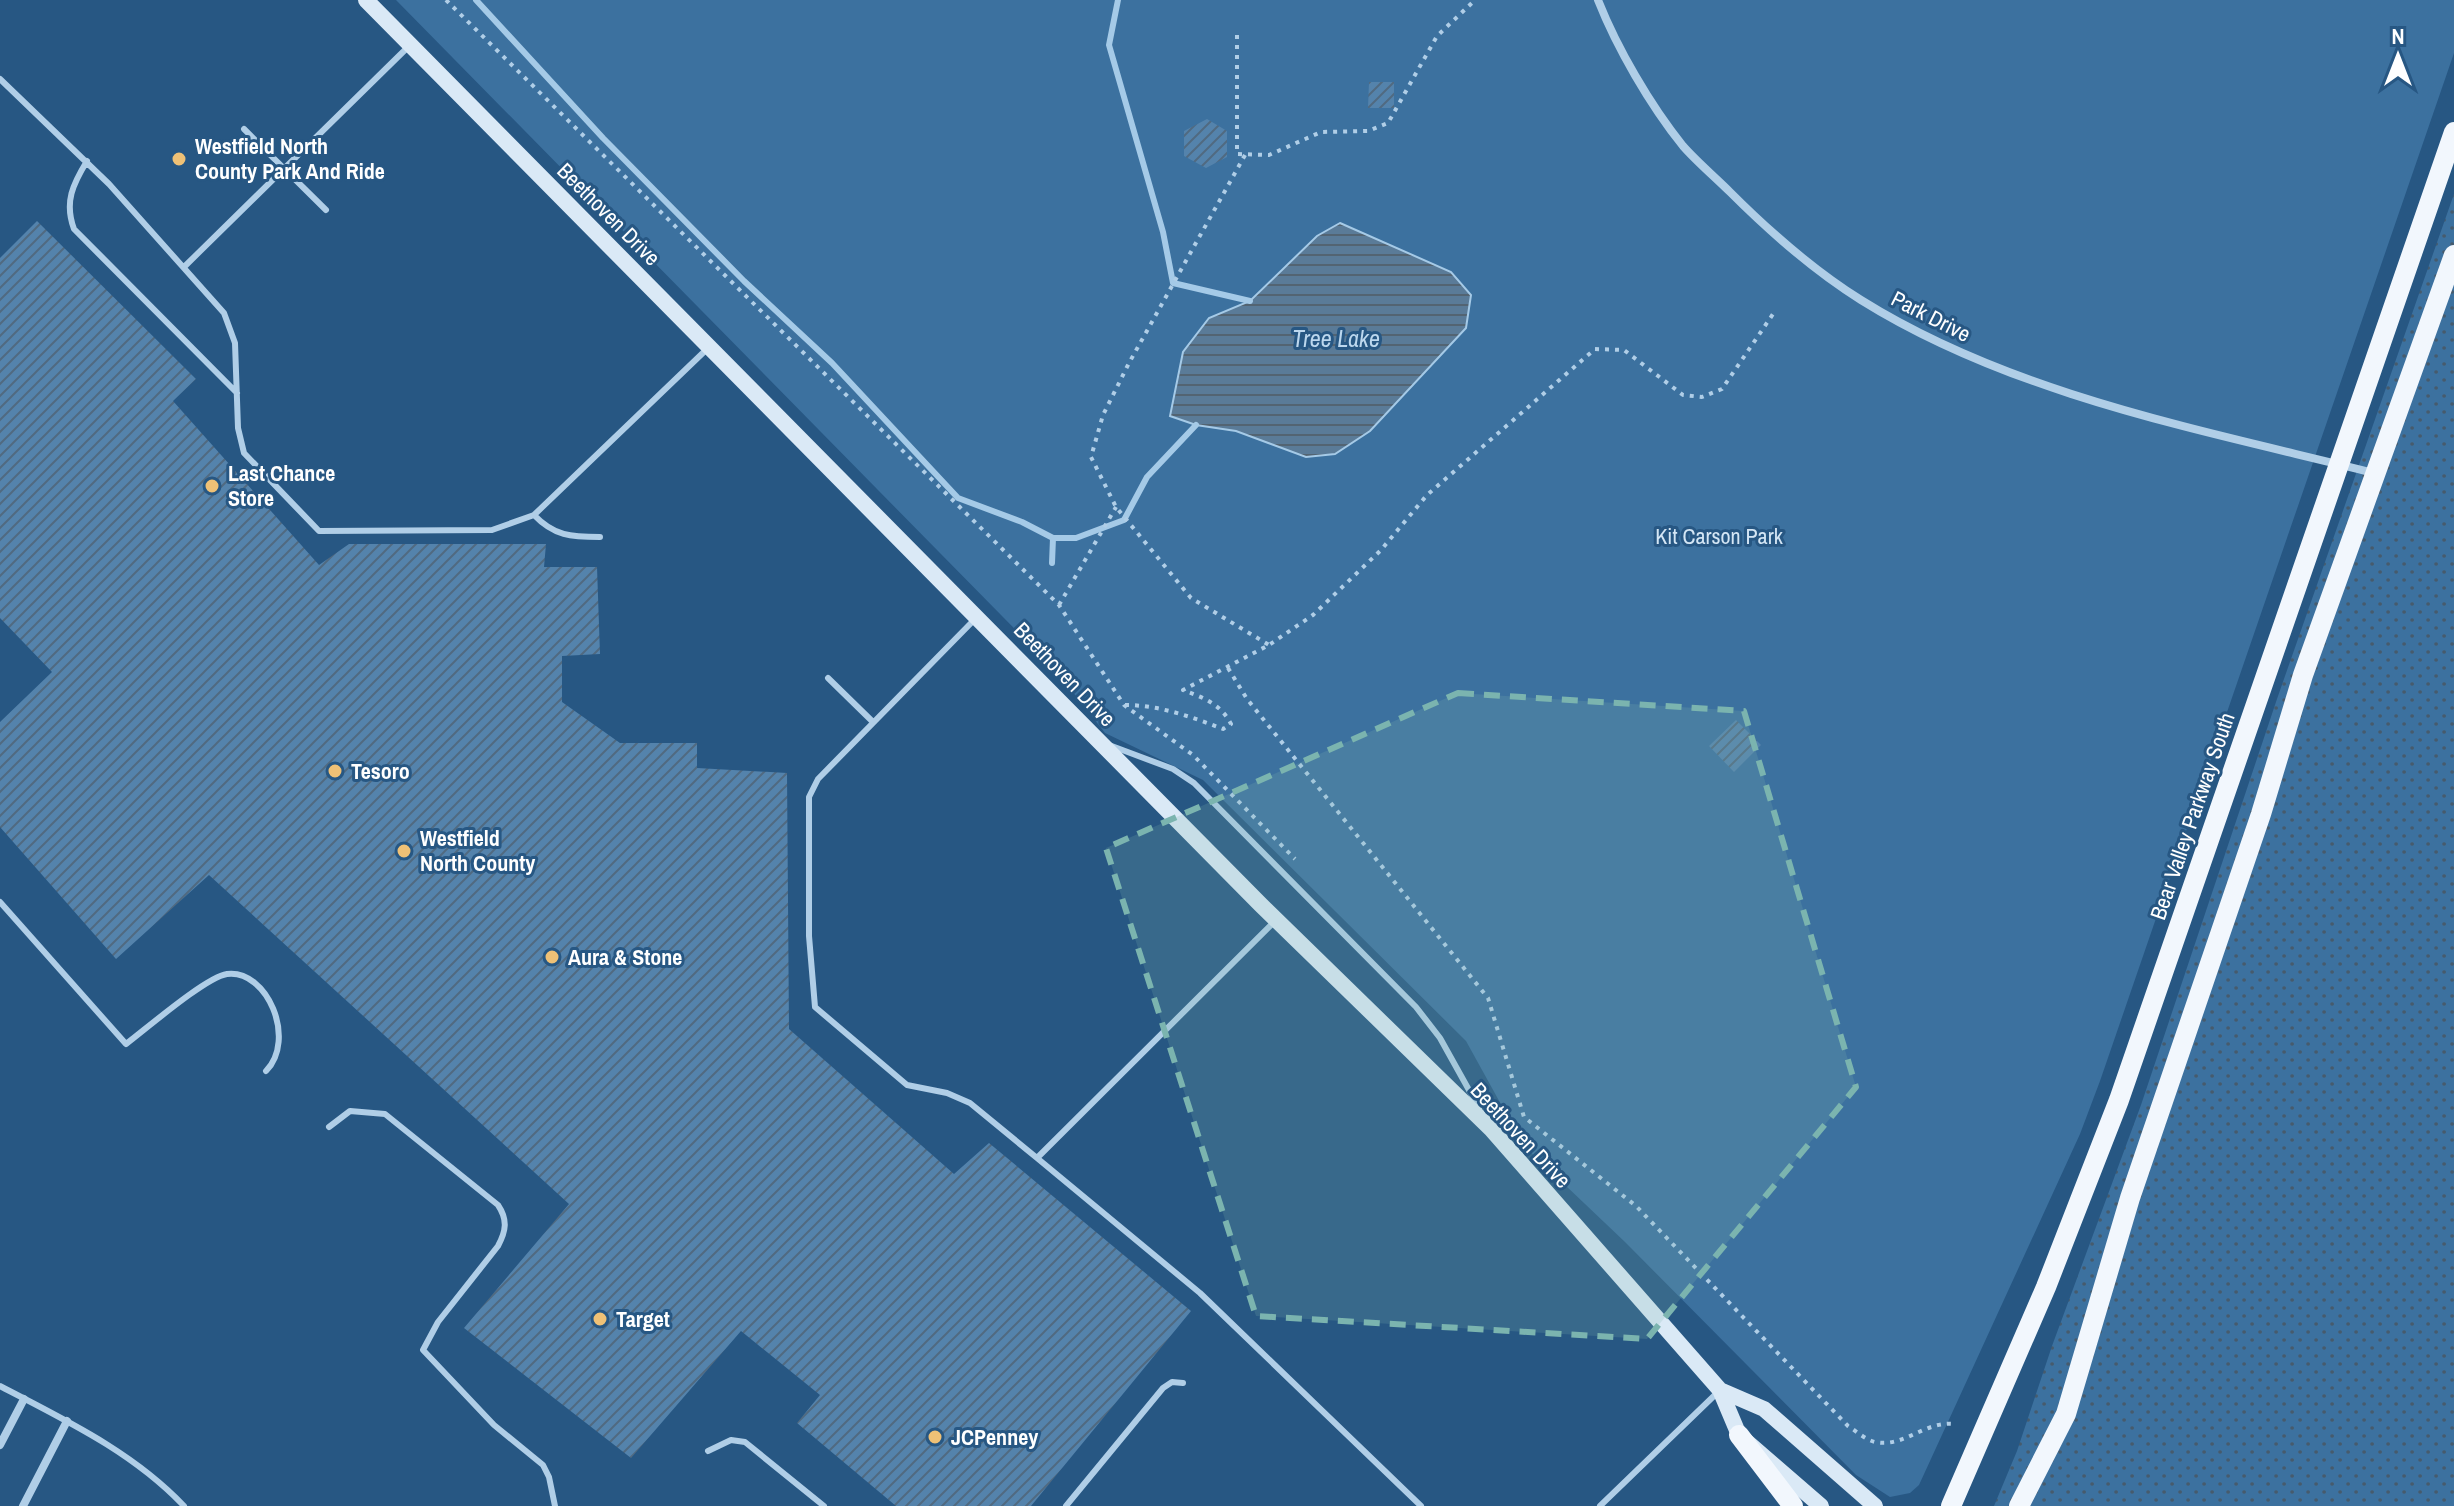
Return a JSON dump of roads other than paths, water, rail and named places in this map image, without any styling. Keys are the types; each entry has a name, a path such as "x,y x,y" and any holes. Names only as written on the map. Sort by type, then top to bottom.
{"main road":[{"name":"Beethoven Drive","path":"366,0 1276,920 1491,1129 1720,1390 1739,1435 1821,1506"},
{"name":"Bear Valley Parkway South","path":"1951,1506 2046,1287 2119,1100 2454,132"},
{"path":"2019,1506 2066,1414 2130,1198 2261,814 2303,675 2454,255"},
{"name":"Beethoven Drive","path":"1720,1390 1764,1409 1875,1506"},
{"path":"1739,1435 1793,1506"}],"street":[{"name":"Park Drive","path":"1598,0 1620,49 1683,145 1774,236 1860,300 1958,352 2027,379 2193,428 2374,473"},
{"path":"0,1445 24,1399"},
{"path":"23,1506 67,1421"}],"lane":[{"path":"184,267 411,45"},
{"path":"0,79 87,161 224,313 231,328 238,428 244,453 319,531 492,530 521,523 534,515 709,347"},
{"path":"244,129 326,210"},
{"path":"87,161 70,189 70,217 74,229 237,393"},
{"path":"534,515 548,530 562,536 600,537"},
{"path":"978,616 818,779 809,797 806,829 811,998 823,1016 907,1085 947,1093 970,1103 1200,1293 1421,1506"},
{"path":"828,678 873,722"},
{"path":"1099,741 1173,769 1194,783 1416,1007 1440,1038 1491,1129"},
{"path":"0,902 126,1044 220,976 241,975 253,981 274,1012 282,1036 277,1058 266,1071"},
{"path":"1037,1158 1276,920"},
{"path":"329,1127 350,1111 385,1114 498,1205 504,1215 504,1236 438,1322 423,1350 494,1425 543,1465 555,1506"},
{"path":"1066,1506 1163,1388 1172,1382 1183,1383"},
{"path":"0,1386 120,1452 184,1506"},
{"path":"1600,1506 1720,1390"},
{"path":"708,1451 731,1440 745,1442 824,1506"}],"water":[{"name":"Tree Lake","path":"1340,223 1451,272 1471,295 1466,328 1370,431 1335,454 1306,457 1236,431 1196,425 1170,416 1183,352 1209,318 1250,301 1317,236"}],"waterway":[{"path":"476,0 603,138 744,281 832,363 958,498 1022,522 1053,538 1076,538 1124,520 1147,477 1196,425"},
{"path":"1118,0 1109,45 1163,232 1173,283 1250,301"},
{"path":"1052,563 1053,538"}],"place":[{"name":"Westfield North County Park And Ride","path":"179,159"},
{"name":"Last Chance Store","path":"212,486"},
{"name":"Tesoro","path":"335,771"},
{"name":"Westfield North County","path":"404,851"},
{"name":"Aura & Stone","path":"552,957"},
{"name":"Target","path":"600,1319"},
{"name":"JCPenney","path":"935,1437"}],"park label":[{"name":"Kit Carson Park","path":"1719,536"}]}
